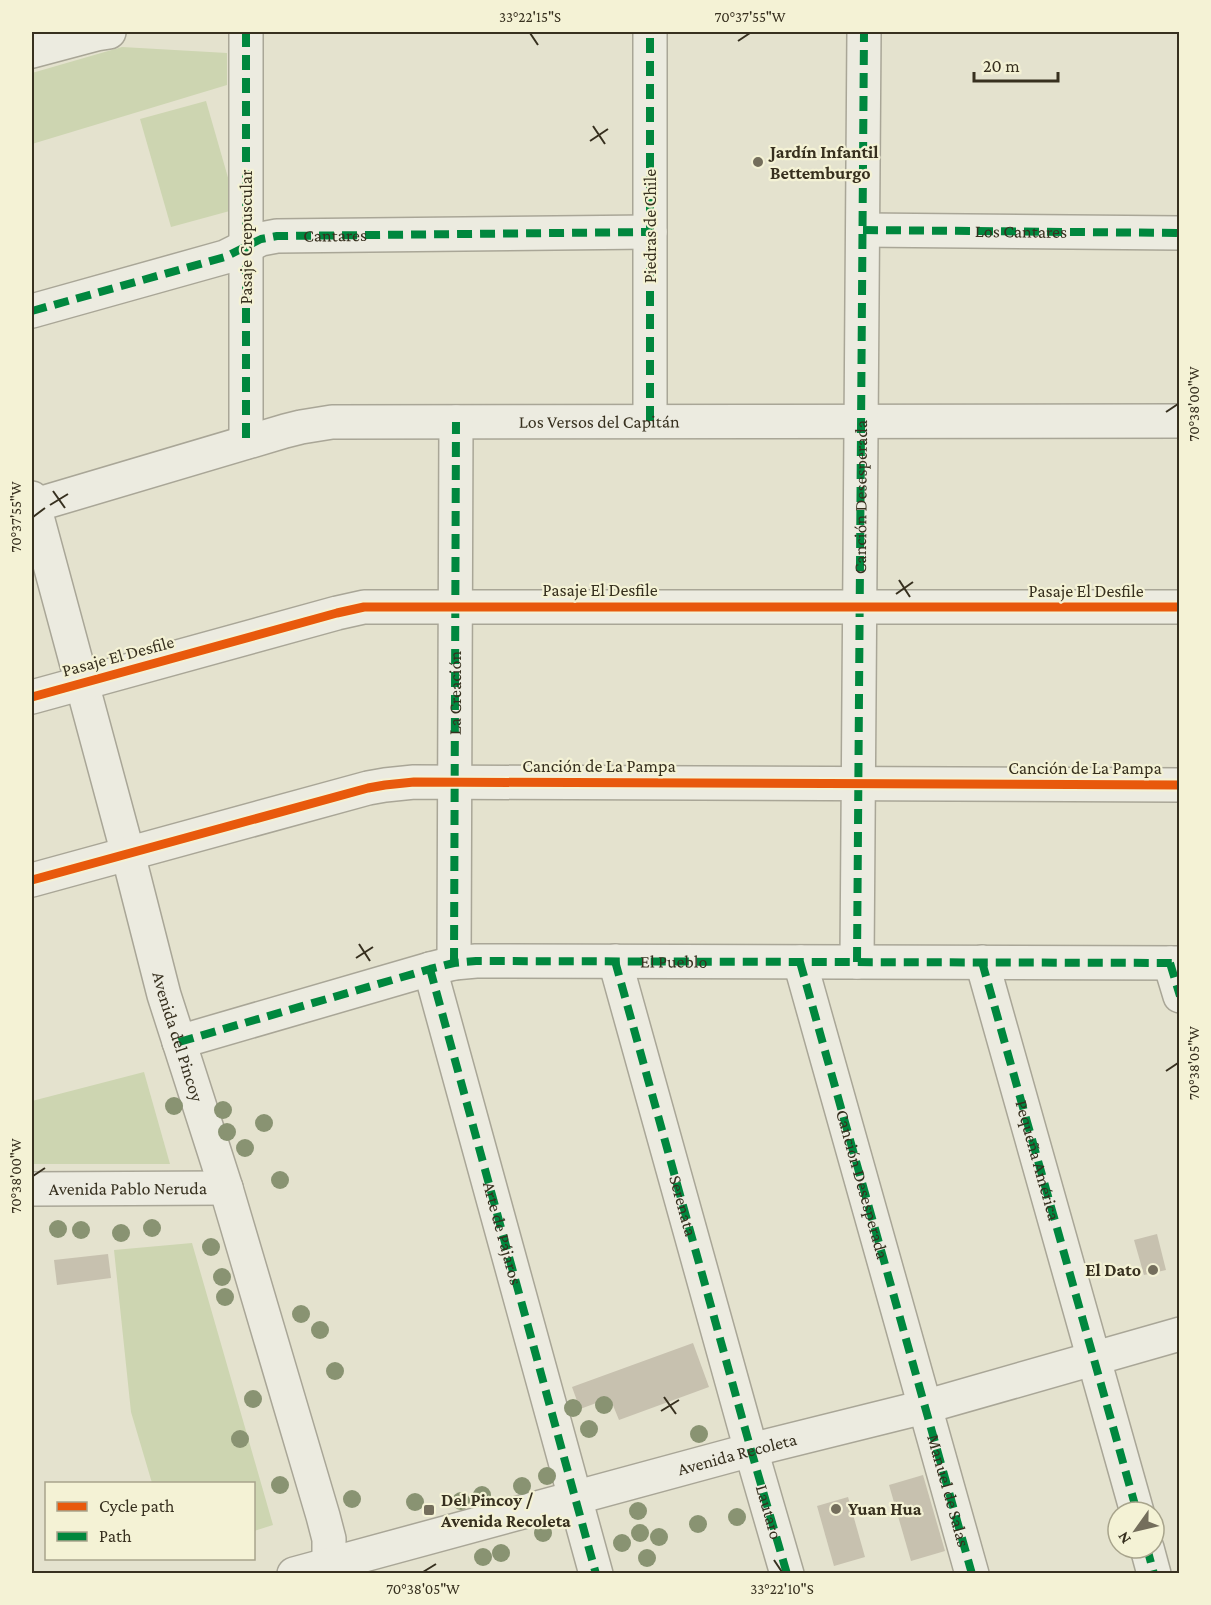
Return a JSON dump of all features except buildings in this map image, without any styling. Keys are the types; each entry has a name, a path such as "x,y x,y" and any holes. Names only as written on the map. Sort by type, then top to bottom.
{"street":[{"path":"32,51 96,33 109,32"},
{"name":"Pasaje Crepuscular","path":"246,32 246,442"},
{"name":"Piedras de Chile","path":"650,32 650,422"},
{"name":"Canción Desesperada","path":"857,962 864,32"},
{"name":"Los Cantares","path":"863,230 1179,233"},
{"name":"Cantares","path":"32,311 225,257 246,245 276,236 650,232"},
{"name":"Los Versos del Capitán","path":"32,503 301,427 332,422 1179,421"},
{"name":"La Creación","path":"442,966 454,783 456,422"},
{"name":"Avenida del Pincoy","path":"32,503 164,995 226,1188 323,1516 329,1539 329,1569"},
{"name":"Pasaje El Desfile","path":"32,697 364,607 1179,608"},
{"name":"Canción de La Pampa","path":"32,880 368,788 414,782 1179,784"},
{"name":"El Pueblo","path":"179,1042 442,966 476,961 1175,963"},
{"name":"Serenata","path":"615,961 751,1450"},
{"name":"Canción Desesperada","path":"800,962 924,1407"},
{"name":"Pequeña América","path":"982,962 1134,1500"},
{"path":"1175,963 1179,996"},
{"name":"Arte de Pájaros","path":"442,966 596,1574"},
{"name":"Avenida Pablo Neruda","path":"32,1189 226,1188"},
{"name":"Avenida Recoleta","path":"294,1574 329,1569 576,1498 751,1450 924,1407 1179,1334"},
{"name":"Manuel de Salas","path":"924,1407 972,1574"},
{"name":"Lautaro","path":"751,1450 787,1574"}],"green space":[{"path":"122,47 227,53 227,85 32,144 32,73"},
{"path":"206,101 237,209 171,227 140,119"},
{"path":"144,1072 170,1164 32,1164 32,1101"},
{"path":"192,1243 273,1525 255,1531 255,1482 152,1482 131,1412 114,1250"}],"marked path":[{"path":"246,32 246,442"},
{"path":"650,32 650,421"},
{"path":"857,962 864,32"},
{"path":"863,230 1180,233"},
{"path":"32,311 225,257 261,239 277,236 650,232"},
{"path":"454,963 456,422"},
{"path":"179,1042 430,969 476,961 1180,963"},
{"path":"615,961 787,1574"},
{"path":"800,962 972,1574"},
{"path":"982,962 1134,1500"},
{"path":"1170,963 1180,996"},
{"path":"430,969 596,1574"},
{"path":"1150,1560 1154,1574"}],"cycle path":[{"path":"32,697 364,607 1180,607"},
{"path":"32,880 368,788 414,782 1180,785"}],"place":[{"name":"Jardín Infantil Bettemburgo","path":"758,162"},
{"name":"El Dato","path":"1153,1270"},
{"name":"Yuan Hua","path":"836,1509"},
{"name":"Del Pincoy / Avenida Recoleta","path":"429,1510"}]}
